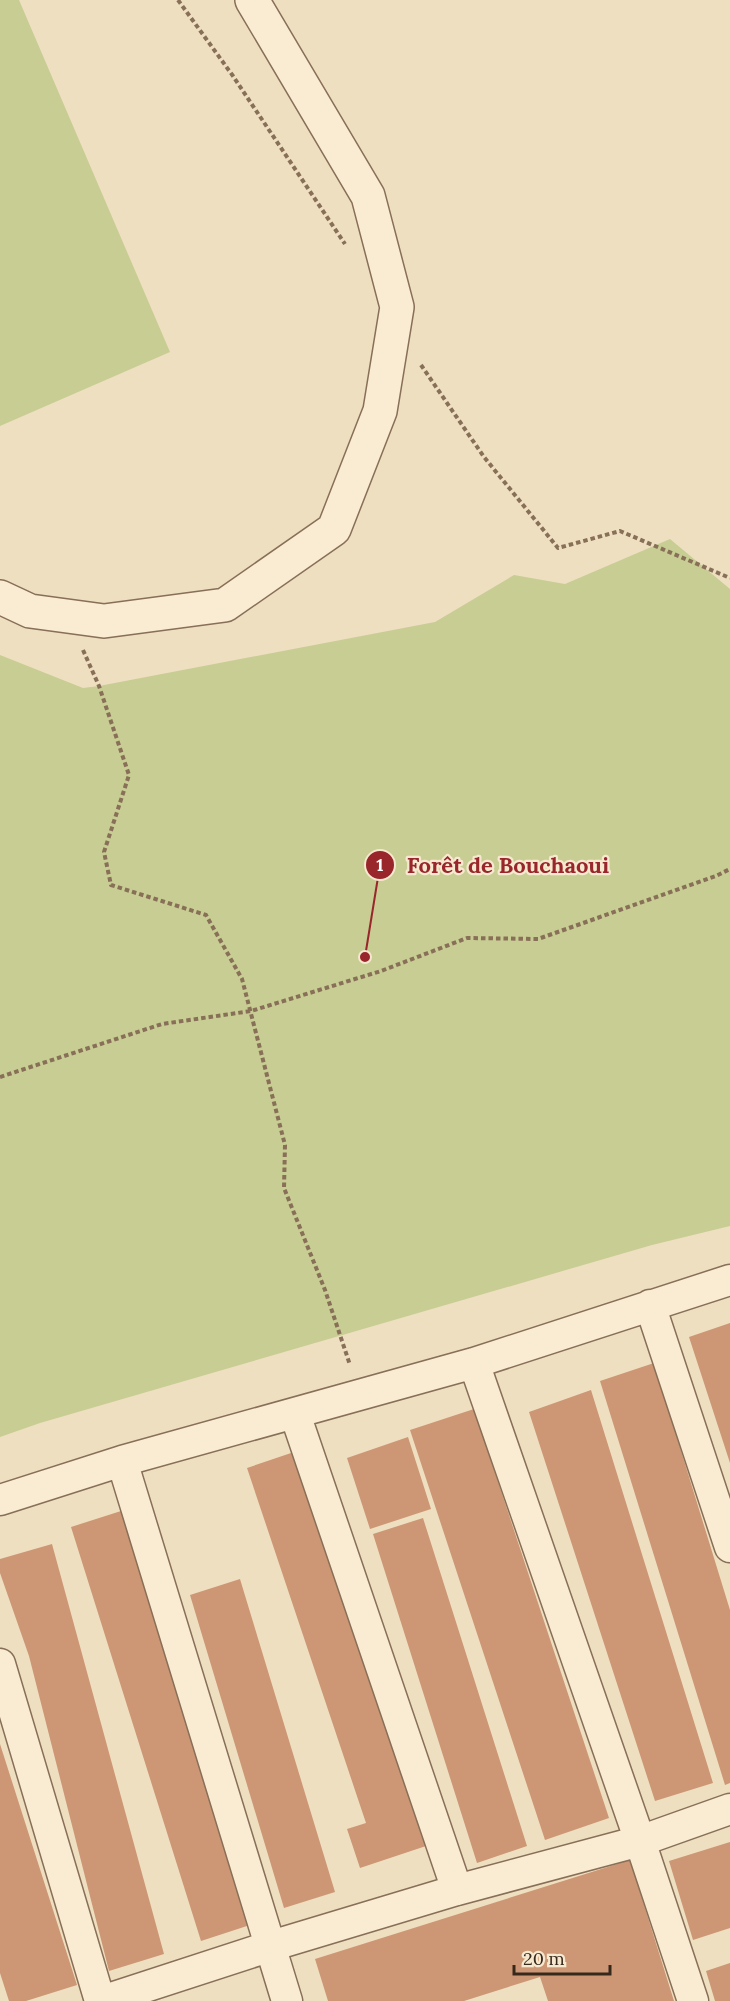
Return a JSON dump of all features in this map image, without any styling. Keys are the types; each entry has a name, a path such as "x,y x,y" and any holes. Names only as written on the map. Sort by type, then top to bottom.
{"street":[{"path":"0,597 30,611 104,621 225,605 334,529 380,411 397,307 368,196 252,0"},
{"path":"0,1500 122,1461 474,1363 730,1280"},
{"path":"650,1305 730,1546"},
{"path":"474,1363 640,1841 693,2001"},
{"path":"295,1414 457,1890"},
{"path":"122,1461 287,2001"},
{"path":"0,1664 101,2001 271,1946 457,1890 640,1841 730,1809"}],"path":[{"path":"68,616 99,686 129,775 104,852 111,885 206,915 243,979 285,1145 284,1188 325,1290 350,1365"},
{"path":"0,1077 162,1024 251,1011 381,971 467,938 538,939 730,869"}],"green space":[{"path":"0,0 19,0 170,352 0,426"},
{"path":"670,539 730,589 730,1226 652,1245 40,1423 0,1437 0,655 83,688 99,686 435,622 514,575 565,584"}],"building":[{"path":"730,1323 730,1463 689,1337"},
{"path":"654,1363 730,1610 730,1783 725,1785 600,1381"},
{"path":"591,1390 713,1783 655,1801 529,1412"},
{"path":"474,1409 609,1818 545,1840 410,1430"},
{"path":"408,1437 431,1509 370,1529 347,1458"},
{"path":"294,1452 426,1846 360,1868 347,1829 366,1823 247,1468"},
{"path":"121,1511 250,1925 201,1941 71,1527"},
{"path":"423,1518 527,1846 477,1863 373,1534"},
{"path":"52,1544 164,1954 109,1971 29,1656 0,1573 0,1559"},
{"path":"240,1579 335,1892 284,1908 190,1595"},
{"path":"0,1744 77,1985 26,2001 9,2001 0,1973"},
{"path":"730,1842 730,1928 693,1940 669,1861"},
{"path":"630,1860 674,2001 548,2001 540,1977 464,2001 328,2001 315,1959"},
{"path":"730,1963 730,2001 715,2001 706,1971"}],"place":[{"name":"Forêt de Bouchaoui","path":"365,957"}]}
